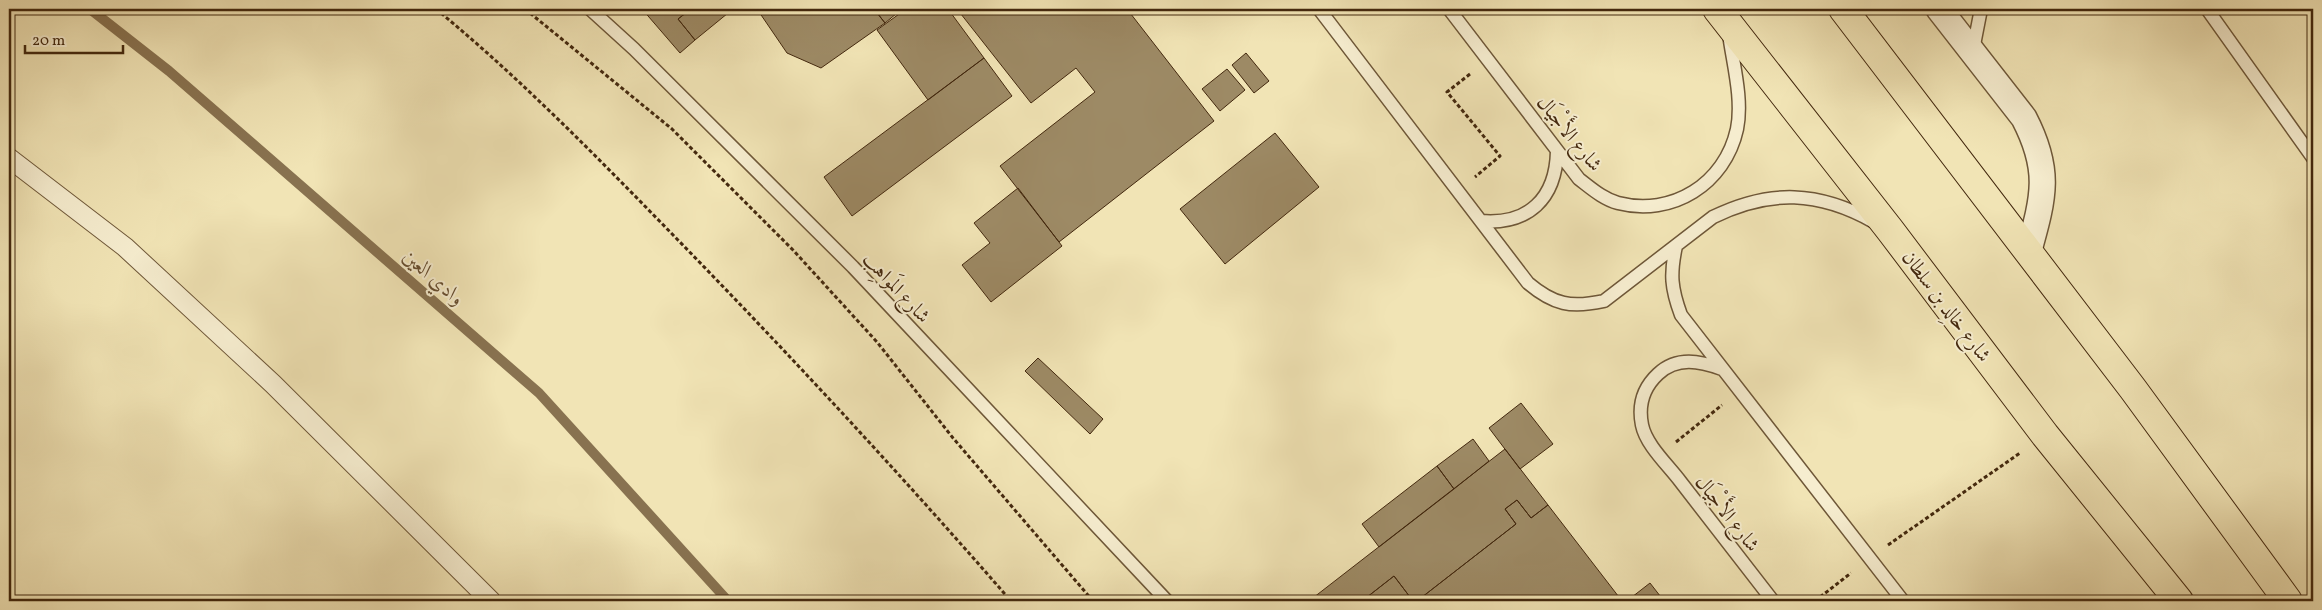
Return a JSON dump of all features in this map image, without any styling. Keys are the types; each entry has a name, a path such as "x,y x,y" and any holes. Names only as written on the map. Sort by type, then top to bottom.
{"main road":[{"path":"1843,9 2134,389 2288,601"},
{"name":"شارع خالِد بن سلطان","path":"1722,15 1890,230 2045,435 2179,601"}],"street":[{"path":"1939,9 2024,118 2034,137 2041,159 2043,181 2042,203 2029,250"},
{"path":"9,158 125,247 273,384 491,601"}],"lane":[{"name":"شارع المَواهِب","path":"590,9 634,49 853,267 1167,601"},
{"path":"1319,9 1528,283 1544,297 1563,304 1584,306 1604,301 1714,217 1734,207 1755,200 1800,196 1823,200 1844,207 1890,230"},
{"name":"شارع الأَجْيَال","path":"1450,9 1579,179 1596,193 1617,202 1639,206 1662,205 1684,198 1703,186 1719,170 1731,150 1737,128 1736,85 1722,15"},
{"path":"1972,52 1981,9"},
{"path":"2207,9 2313,158"},
{"path":"1480,221 1498,222 1515,219 1530,211 1542,200 1552,185 1557,169 1557,151"},
{"path":"1676,246 1671,269 1673,293 1681,315 1903,601"},
{"name":"شارع الأَجْيَال","path":"1722,369 1693,361 1677,363 1662,370 1650,381 1643,395 1640,411 1642,427 1660,456 1773,601"}],"path":[{"path":"436,9 467,34 590,149 734,296 900,474 1012,601"},
{"path":"525,9 672,129 793,250 877,342 953,438 1093,601"},
{"path":"1458,191 1500,156 1448,92 1487,59"},
{"path":"1660,456 1740,391"},
{"path":"1816,601 1870,558 2045,435"}],"building":[{"path":"642,9 691,9 678,19 695,40 680,53"},
{"path":"691,9 733,9 695,40 678,19"},
{"path":"757,9 874,9 885,23 821,68 787,53"},
{"path":"874,9 902,9 885,23"},
{"path":"906,9 948,9 984,58 928,100 877,30"},
{"path":"957,9 1127,9 1214,121 1059,242 1000,166 1095,92 1076,68 1031,103"},
{"path":"1246,53 1269,81 1254,93 1232,65"},
{"path":"984,58 1012,96 852,216 824,177"},
{"path":"1227,69 1245,90 1220,111 1202,89"},
{"path":"1275,133 1319,187 1225,264 1180,209"},
{"path":"1018,188 1062,246 991,302 962,265 990,243 974,223"},
{"path":"1038,358 1103,419 1090,434 1025,371"},
{"path":"1521,403 1553,444 1520,469 1489,428"},
{"path":"1473,439 1489,461 1454,489 1437,466"},
{"path":"1505,449 1548,505 1531,518 1517,500 1505,509 1516,524 1417,601 1413,601 1394,576 1362,601 1309,601"},
{"path":"1437,466 1454,489 1379,547 1362,524"},
{"path":"1517,500 1531,518 1548,505 1622,601 1417,601 1516,524 1505,509"},
{"path":"1394,576 1413,601 1362,601"},
{"path":"1650,583 1664,601 1636,601 1632,597"}],"waterway":[{"name":"وادي العين","path":"90,9 169,71 539,393 728,601"}]}
